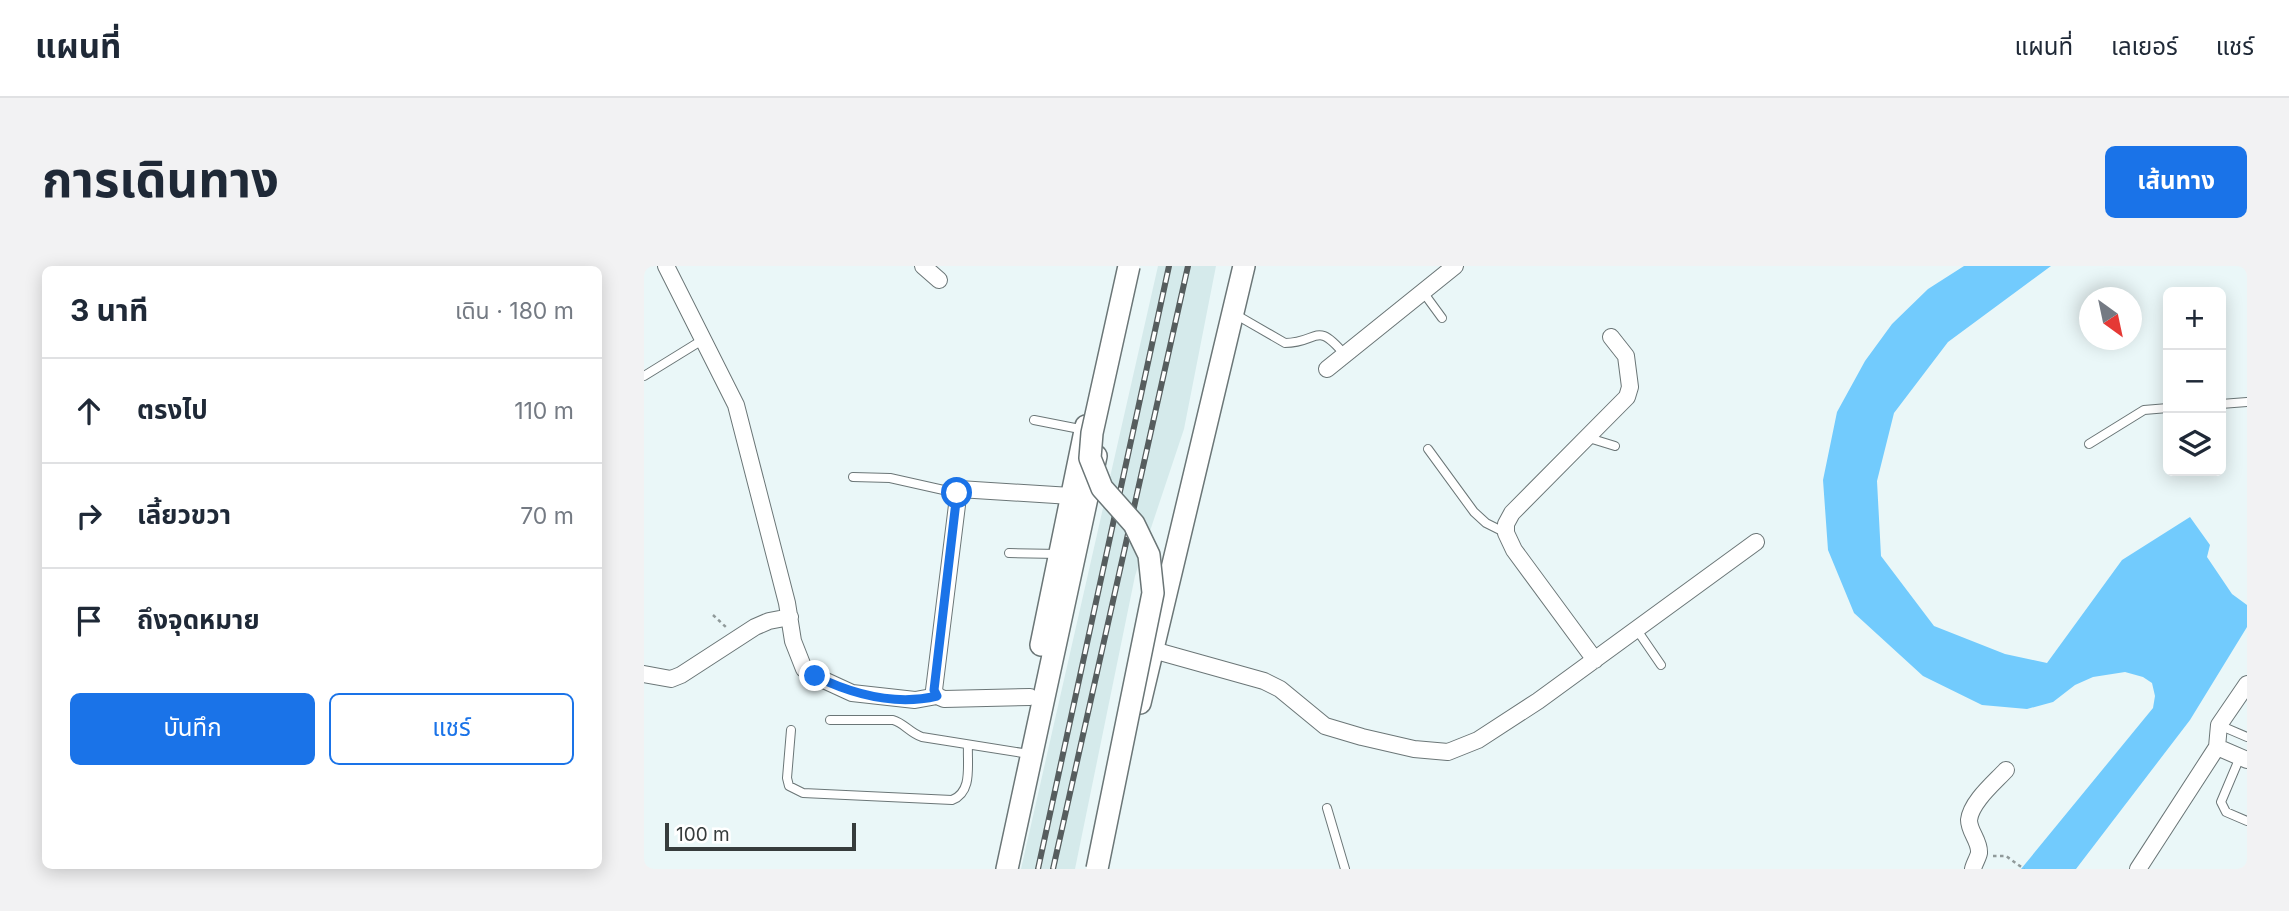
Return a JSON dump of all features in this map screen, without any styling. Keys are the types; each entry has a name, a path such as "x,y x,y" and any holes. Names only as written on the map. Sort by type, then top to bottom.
{"street":[{"path":"666,266 736,405 798,655 804,668 852,693 915,700 937,696 944,699 1030,697"},
{"path":"923,266 939,280"},
{"path":"1007,869 1025,753 1030,697 1120,266"},
{"path":"1099,869 1153,593 1149,555 1134,524 1102,488 1090,458 1092,433 1129,266"},
{"path":"992,869 1025,753 1136,266"},
{"path":"1099,869 1244,266"},
{"path":"1327,369 1455,266"},
{"path":"1595,660 1514,550 1506,533 1506,524 1521,502 1627,397 1630,387 1626,356 1611,337"},
{"path":"937,696 934,690 959,489 1071,496"},
{"path":"1153,650 1264,681 1280,689 1325,726 1414,749 1448,752 1478,740 1538,701 1756,542"},
{"path":"644,674 671,679 769,621 790,617"},
{"path":"2138,869 2217,747 2219,726 2247,684"},
{"path":"2217,747 2243,758"},
{"path":"1973,869 1979,853 1969,819 1973,809 2006,770"}],"lane":[{"path":"1423,292 1442,318"},
{"path":"1232,313 1285,343 1323,334 1332,339 1345,355"},
{"path":"644,376 704,340"},
{"path":"2226,404 2247,402"},
{"path":"2088,444 2144,410 2163,408"},
{"path":"1034,420 1085,430"},
{"path":"1588,438 1615,446"},
{"path":"1428,449 1474,512 1486,523 1506,533"},
{"path":"853,477 890,478 957,493"},
{"path":"1009,553 1059,555"},
{"path":"1637,630 1661,664"},
{"path":"830,720 893,720 913,734 968,746 1025,753"},
{"path":"2219,726 2247,737"},
{"path":"791,730 787,778 789,786 803,793 952,800 961,796 966,788 968,746"},
{"path":"2243,758 2221,802 2226,812 2247,821"},
{"path":"1327,808 1345,869"}],"path":[{"path":"713,615 738,638"},
{"path":"1993,856 2006,856 2022,868"}],"shaded area":[{"path":"1158,266 1216,266 1184,429 1135,576 1075,869 1021,869"}],"water":[{"path":"1964,266 2051,266 1948,342 1894,413 1877,481 1881,556 1934,626 2005,654 2047,663 2122,560 2190,517 2210,545 2207,557 2232,594 2247,605 2247,627 2190,720 2076,869 2021,869 2153,708 2155,696 2152,683 2143,677 2125,672 2093,677 2075,685 2053,702 2027,709 1982,705 1923,676 1854,613 1828,550 1823,480 1837,412 1865,361 1892,324 1928,289"}],"railway":[{"path":"1038,869 1169,266"},
{"path":"1053,869 1188,266"}],"route":[{"path":"815,676 852,693 915,700 937,696 934,690 957,493"}]}
